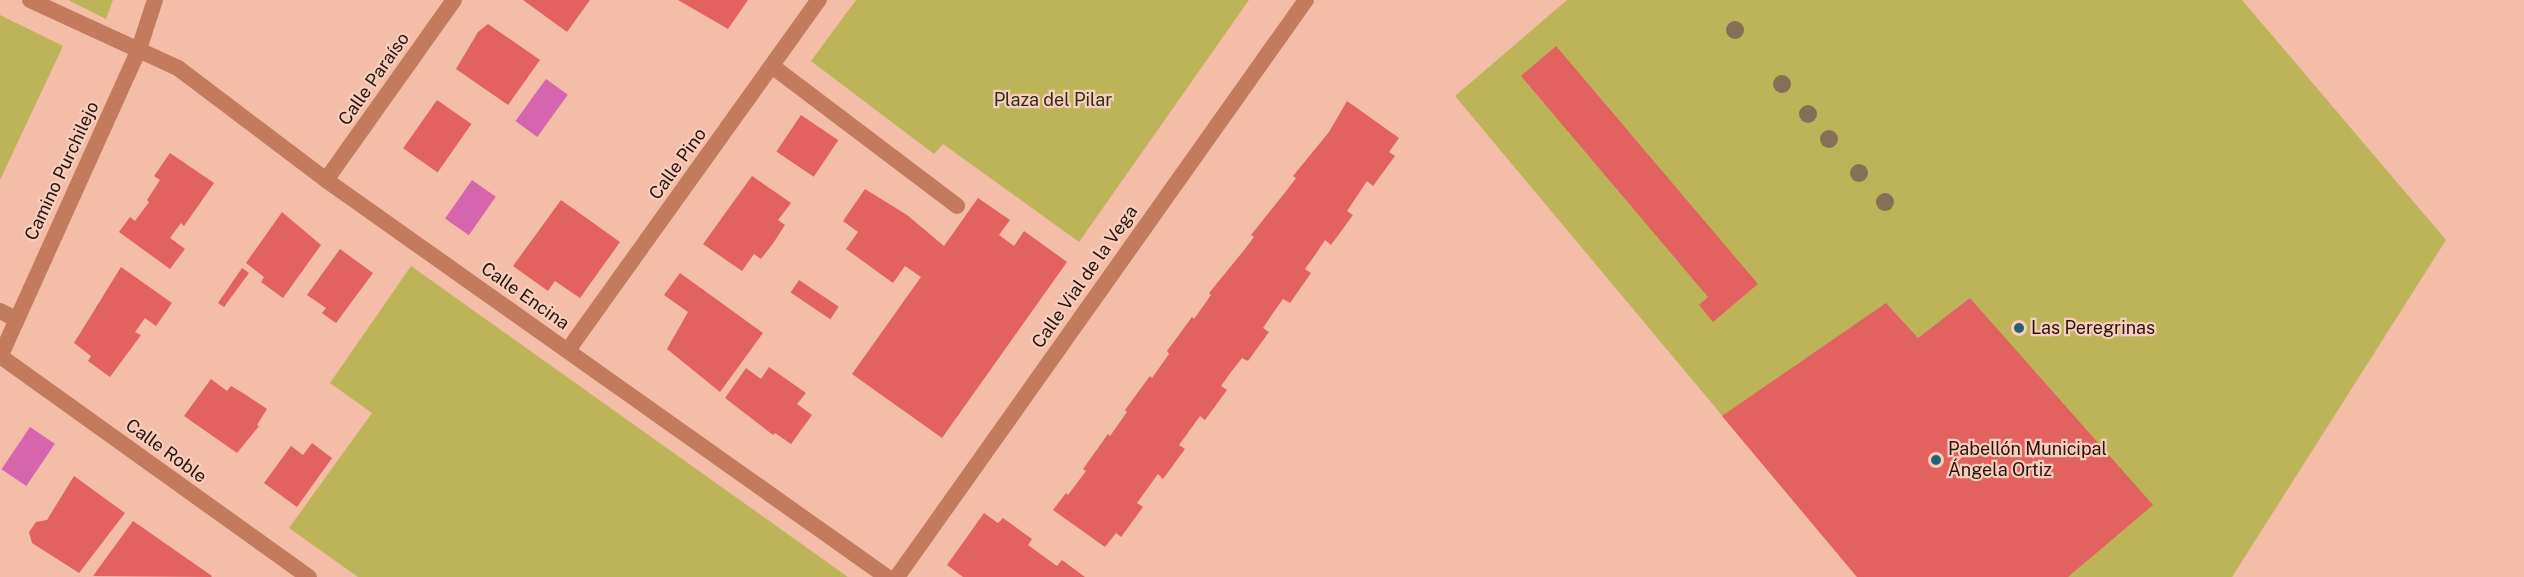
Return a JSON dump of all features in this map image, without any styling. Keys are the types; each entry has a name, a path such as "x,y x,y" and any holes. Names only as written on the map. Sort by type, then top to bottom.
{"street":[{"name":"Calle Encina","path":"30,0 138,52 178,68 326,180 887,577"},
{"name":"Camino Purchilejo","path":"0,356 138,52 155,0"},
{"name":"Calle Paraíso","path":"326,180 454,0"},
{"name":"Calle Pino","path":"568,350 819,0"},
{"name":"Calle Vial de la Vega","path":"897,577 1306,0"},
{"path":"772,66 957,206"},
{"path":"0,311 16,319"},
{"name":"Calle Roble","path":"0,356 309,577"}],"green space":[{"path":"68,0 113,0 106,19"},
{"name":"Plaza del Pilar","path":"856,0 1249,0 1079,242 943,144 934,154 811,61"},
{"name":"Las Peregrinas","path":"1567,0 2242,0 2446,240 2232,577 1857,577 1455,96"},
{"path":"0,15 63,46 0,180"},
{"path":"411,266 848,577 358,577 289,528 372,413 330,383"}],"shaded area":[{"path":"546,79 568,95 537,137 515,121"},
{"path":"472,180 496,197 469,235 445,219"},
{"path":"30,427 55,444 26,486 1,469"}],"building":[{"path":"523,0 590,0 567,32"},
{"path":"678,0 748,0 728,29"},
{"path":"488,24 540,60 508,105 456,69 478,32"},
{"path":"1556,46 1758,284 1713,322 1699,305 1708,297 1521,76"},
{"path":"437,100 471,124 438,172 403,148"},
{"path":"1347,101 1399,138 1389,152 1395,156 1373,186 1367,181 1347,211 1353,215 1331,245 1325,240 1305,269 1311,273 1290,303 1283,299 1263,328 1269,332 1248,361 1242,358 1231,372 1221,386 1227,390 1205,420 1200,416 1179,445 1185,449 1163,479 1158,474 1137,503 1143,507 1121,537 1116,533 1105,547 1053,510 1086,471 1083,469 1108,434 1110,436 1127,412 1125,410 1150,376 1152,378 1169,354 1167,351 1211,295 1209,293 1254,237 1251,235 1296,178 1293,176 1329,132"},
{"path":"801,115 838,140 814,177 776,151"},
{"path":"170,153 214,183 184,226 181,223 170,238 185,249 170,269 119,232 130,217 135,221 149,202 147,200 160,180 154,176"},
{"path":"752,176 791,203 778,220 785,225 774,242 761,259 754,254 742,271 703,244"},
{"path":"865,189 907,215 944,246 978,198 1010,220 999,235 1014,246 1024,231 1067,262 942,438 852,374 921,277 905,266 893,283 846,249 858,232 843,221"},
{"path":"561,200 620,242 580,298 555,281 548,291 513,266"},
{"path":"282,212 321,245 283,298 261,282 264,277 246,263"},
{"path":"340,249 373,273 336,323 322,313 326,308 307,295"},
{"path":"121,267 172,303 156,326 145,318 135,332 141,335 110,377 88,361 91,356 74,343"},
{"path":"242,268 249,273 224,307 218,303"},
{"path":"680,273 763,333 720,392 667,349 688,312 664,295"},
{"path":"799,280 839,307 830,319 791,292"},
{"name":"Pabellón Municipal Ángela Ortiz","path":"1970,298 2153,505 2068,577 1857,577 1722,416 1886,303 1918,338"},
{"path":"769,367 806,393 797,404 812,415 791,444 775,433 773,435 725,398 746,368 761,379"},
{"path":"211,379 227,391 231,386 267,409 257,425 259,426 237,453 184,416"},
{"path":"312,443 332,458 297,507 264,483 291,446 303,455"},
{"path":"74,476 125,513 79,573 32,543 29,532 36,522 47,520"},
{"path":"984,513 998,523 1003,518 1032,539 1028,545 1057,566 1062,560 1085,577 963,577 947,565"},
{"path":"133,521 212,576 93,576"}],"place":[{"name":"Las Peregrinas","path":"2019,328"},
{"name":"Pabellón Municipal Ángela Ortiz","path":"1936,460"}]}
